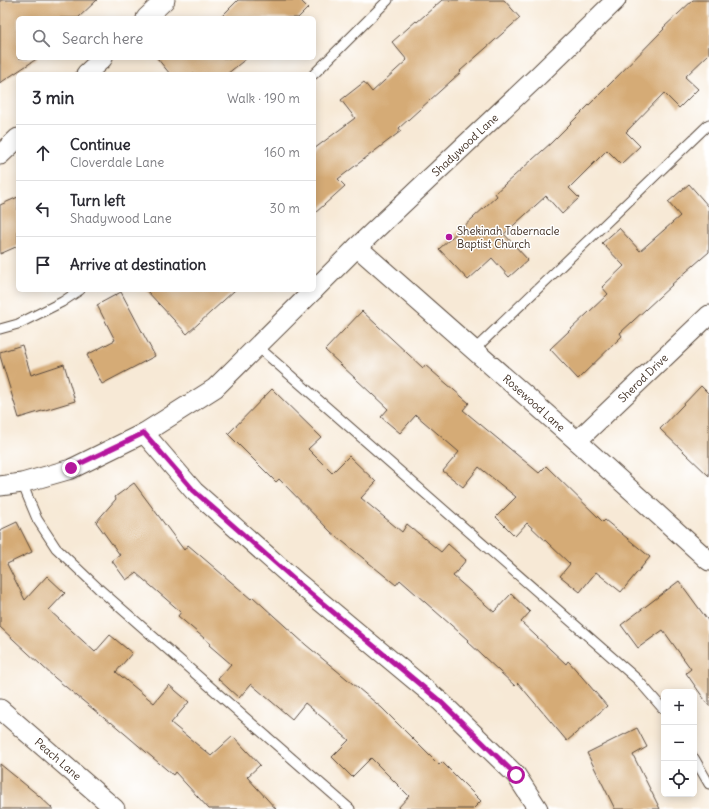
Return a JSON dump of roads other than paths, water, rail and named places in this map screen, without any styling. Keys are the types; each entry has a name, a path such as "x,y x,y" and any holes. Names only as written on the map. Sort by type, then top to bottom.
{"street":[{"path":"148,16 165,0"},
{"name":"Shadywood Lane","path":"316,288 357,246 537,77 616,0"},
{"path":"88,72 101,60"},
{"path":"0,155 16,140"},
{"name":"Rosewood Lane","path":"357,246 577,441 709,561"},
{"name":"Shadywood Lane","path":"0,486 22,483 71,468 144,433 215,388 312,292"},
{"name":"Sherod Drive","path":"577,441 709,315"},
{"path":"144,433 194,491 297,582 441,702 516,775 538,809"},
{"name":"Peach Lane","path":"0,709 115,809"}],"lane":[{"path":"316,72 388,0"},
{"path":"474,350 709,124"},
{"path":"0,329 18,324 62,302 77,292"},
{"path":"257,346 638,680 661,707"},
{"path":"22,483 37,519 56,548 98,588 350,809"},
{"path":"696,761 709,784"}],"place":[{"name":"Shekinah Tabernacle Baptist Church","path":"449,237"}]}
